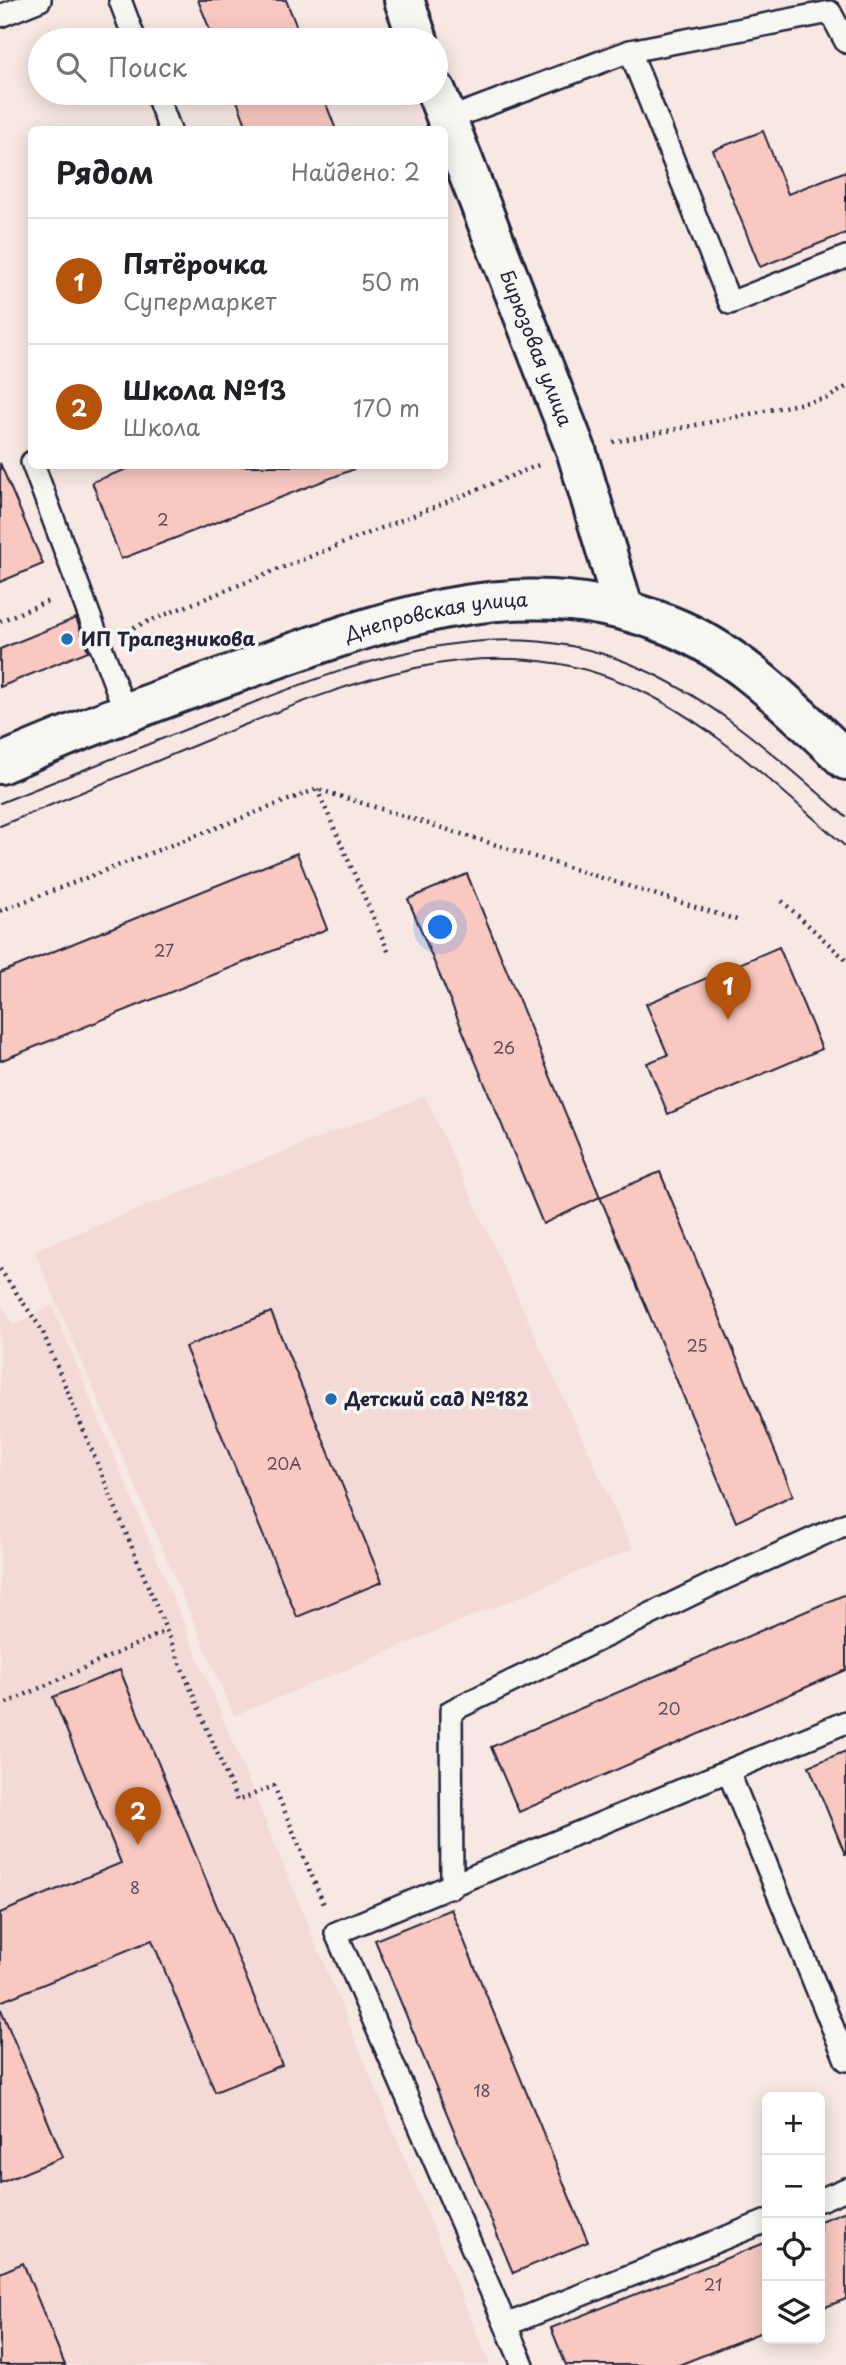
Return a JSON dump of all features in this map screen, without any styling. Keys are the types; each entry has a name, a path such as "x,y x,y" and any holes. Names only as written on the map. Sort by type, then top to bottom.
{"street":[{"path":"404,0 414,28"},
{"name":"Бирюзовая улица","path":"441,105 576,450 624,610"},
{"name":"Днепровская улица","path":"0,764 125,711 375,624 456,604 539,600 580,601 624,610 672,626 713,647 758,679 846,760"}],"lane":[{"path":"0,16 40,0"},
{"path":"120,0 130,28"},
{"path":"448,103 630,51 830,12 846,42"},
{"path":"630,51 730,303 846,257"},
{"path":"161,105 168,126"},
{"path":"35,469 125,711"},
{"path":"452,1887 451,1711 719,1581 846,1524"},
{"path":"523,2365 336,1933 846,1721"},
{"path":"727,1771 846,2060"},
{"path":"825,2198 846,2189"},
{"path":"506,2325 762,2223"}],"path":[{"path":"101,641 576,450 828,398 846,387"},
{"path":"0,621 80,588"},
{"path":"0,911 317,789 737,920"},
{"path":"317,789 389,953"},
{"path":"782,901 846,960"},
{"path":"0,1269 42,1330 237,1801 274,1786 336,1933"},
{"path":"0,1706 166,1631"}],"shaded area":[{"name":"Детский сад №182","path":"425,1096 633,1549 234,1716 34,1250"},
{"path":"0,1302 13,1325 52,1305 490,2365 0,2365"}],"building":[{"path":"198,0 286,0 297,28 209,28"},
{"path":"239,105 327,105 334,126 246,126"},
{"path":"763,131 788,194 846,171 846,233 760,267 713,150"},
{"path":"0,463 43,564 0,582"},
{"path":"127,469 354,469 121,559 92,482"},
{"path":"76,618 88,651 0,687 0,649"},
{"path":"297,853 327,929 0,1061 0,973"},
{"path":"467,874 600,1197 543,1224 408,899"},
{"path":"779,947 822,1049 668,1114 647,1063 668,1055 646,1004"},
{"path":"660,1172 793,1495 736,1522 600,1197"},
{"path":"271,1312 382,1582 297,1617 185,1347"},
{"path":"846,1594 846,1670 519,1812 491,1747"},
{"path":"120,1670 282,2065 215,2092 152,1940 0,2002 0,1913 121,1863 53,1697"},
{"path":"846,1751 846,1854 845,1854 809,1766"},
{"path":"451,1909 588,2242 513,2273 375,1940"},
{"path":"0,2007 63,2157 0,2183"},
{"path":"846,2211 846,2299 825,2307 825,2281 825,2219"},
{"path":"762,2244 762,2332 679,2365 566,2365 551,2328"},
{"path":"23,2263 65,2365 0,2365 0,2273"}],"tram line":[{"path":"0,803 257,701 360,665 413,651 466,642 520,640 573,646 626,662 687,692 743,730 846,817"},
{"path":"0,826 258,719 357,683 457,661 508,659 559,664 611,678 644,692 676,710 736,752 846,847"}],"place":[{"name":"ИП Трапезникова","path":"67,639"},
{"name":"Пятёрочка","path":"728,1020"},
{"name":"Детский сад №182","path":"331,1399"},
{"name":"Школа №13","path":"138,1845"}]}
